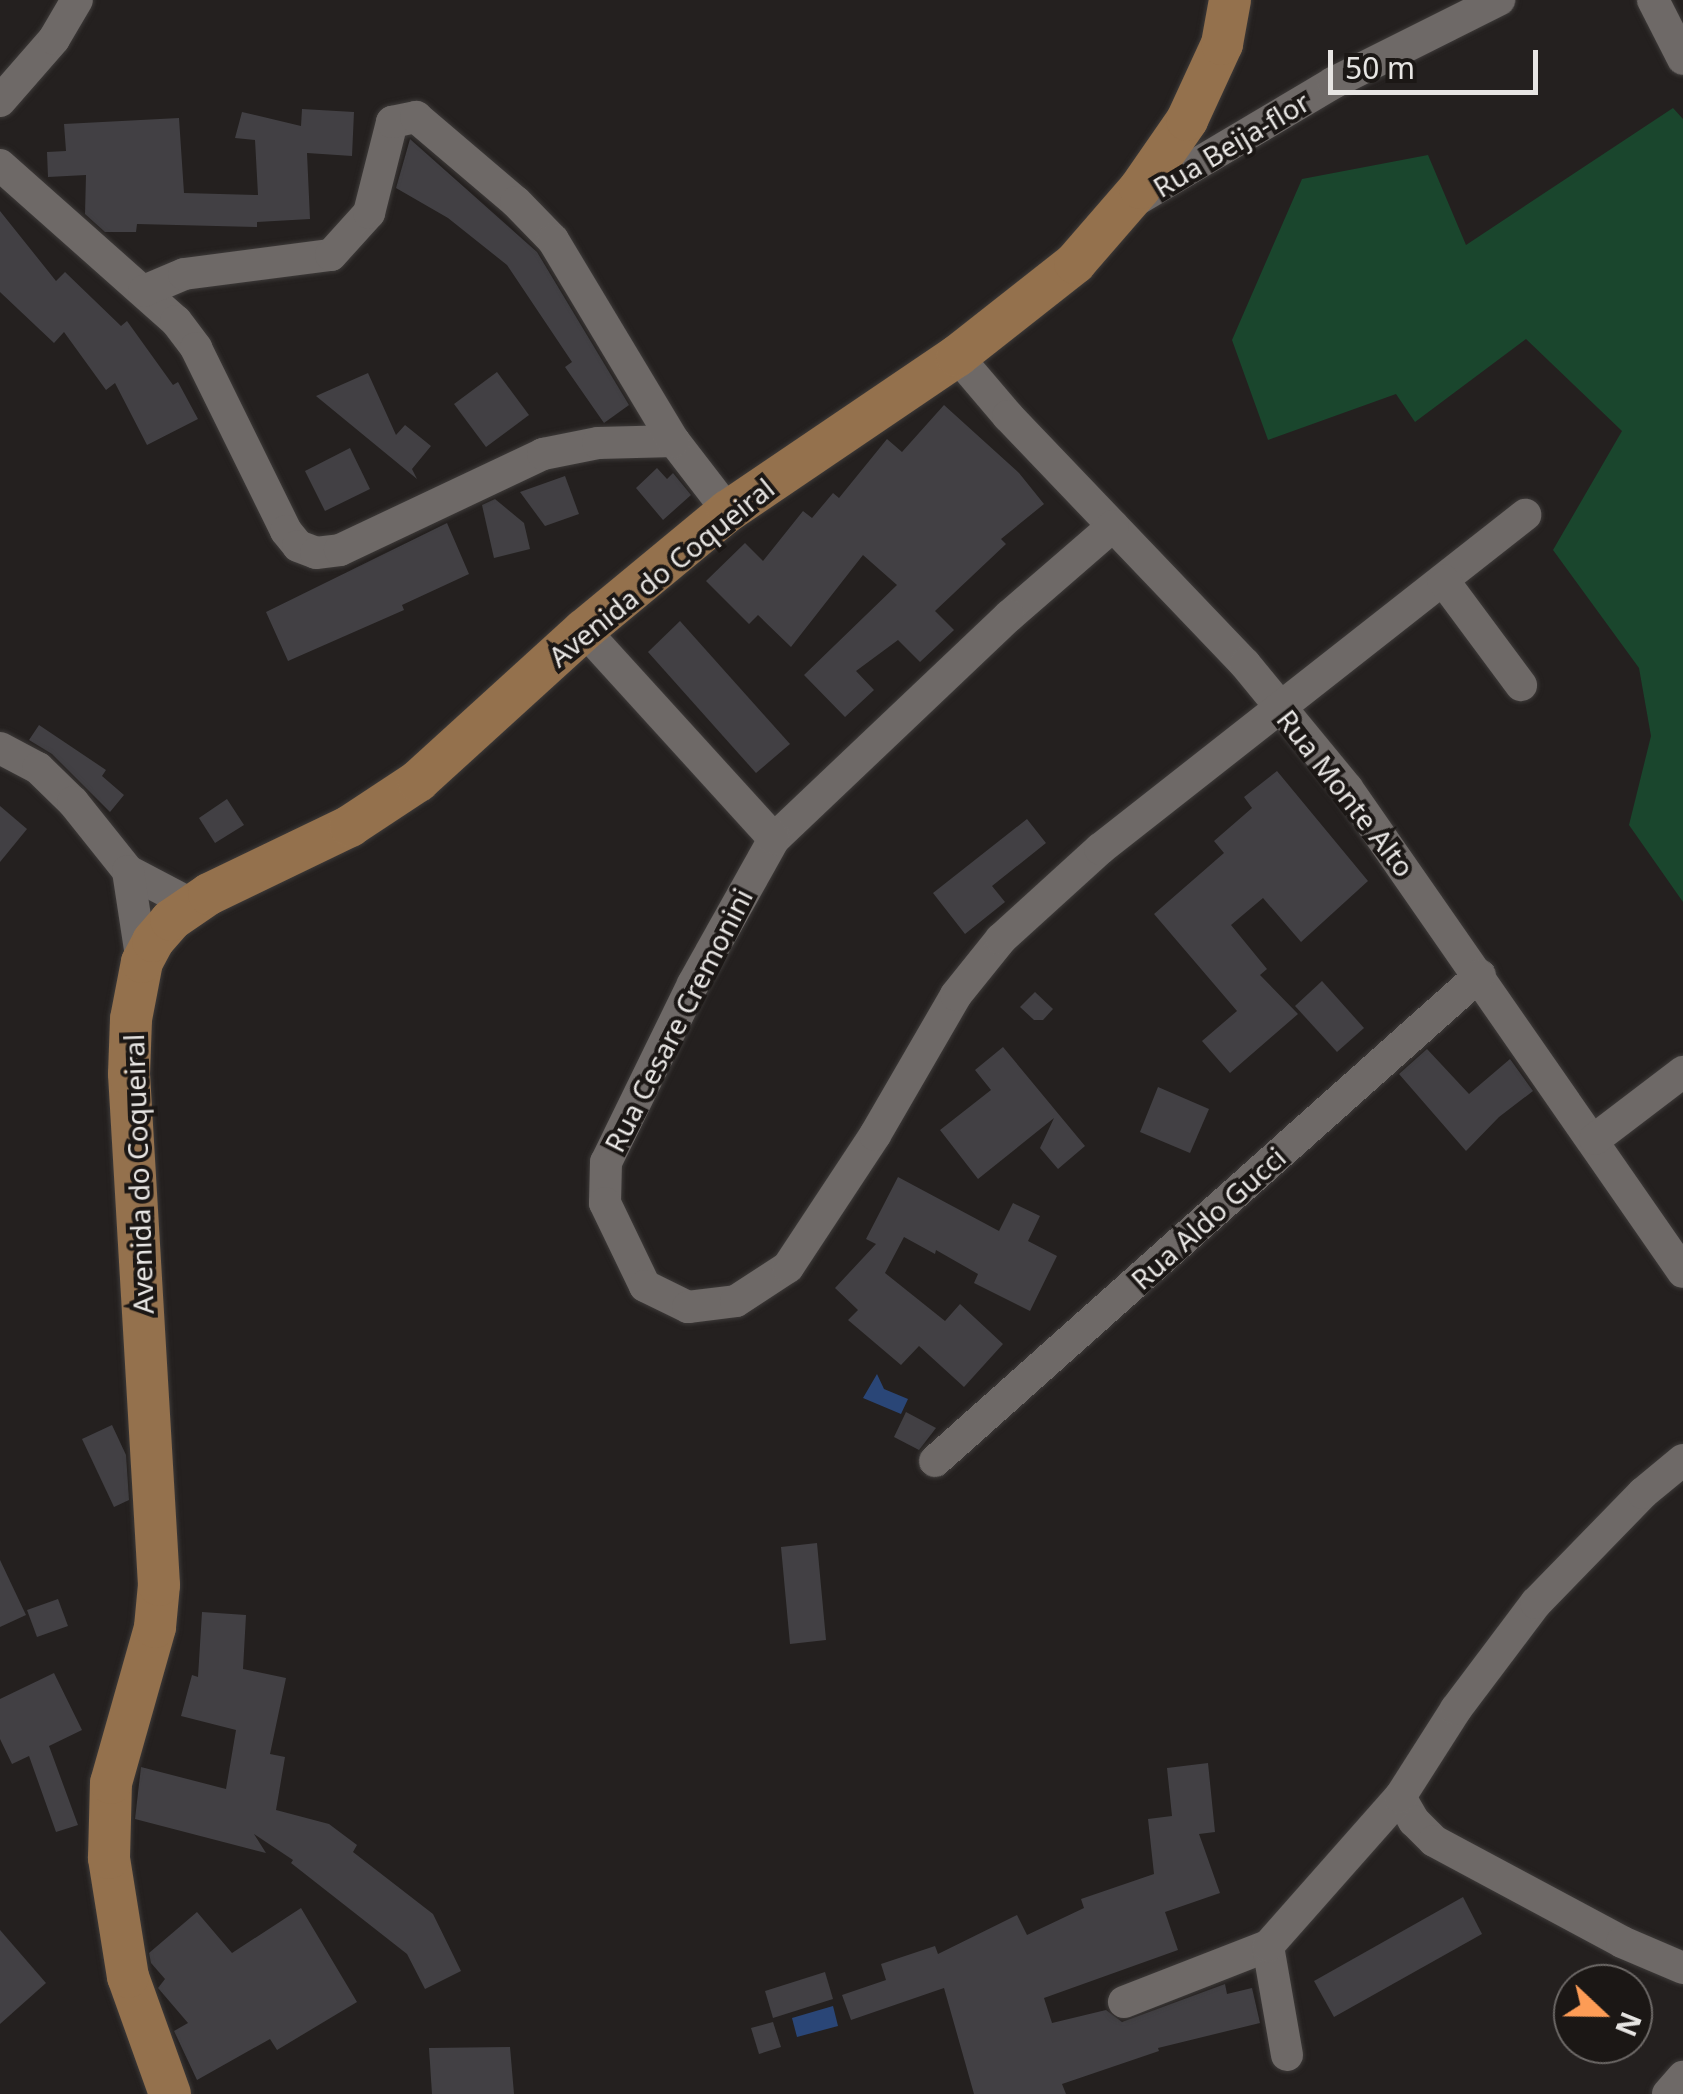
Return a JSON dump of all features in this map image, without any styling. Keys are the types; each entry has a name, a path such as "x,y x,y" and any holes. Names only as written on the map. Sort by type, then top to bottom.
{"main road":[{"name":"Avenida do Coqueiral","path":"170,2094 128,1977 109,1858 111,1783 156,1627 159,1585 130,1074 131,1019 142,962 170,920 193,905 350,826 418,782 584,630 728,510 957,356 1075,263 1124,208 1187,120 1222,44 1230,0"}],"street":[{"path":"0,101 54,40 78,0"},
{"name":"Rua Beija-flor","path":"1124,208 1333,83 1499,0"},
{"path":"1653,0 1683,59"},
{"path":"144,291 184,274 331,255 369,214 392,122 416,117 516,202 553,240 674,441 728,510"},
{"path":"0,164 144,291 196,348 286,532 298,546 316,553 340,550 543,454 598,442 674,441"},
{"name":"Rua Monte Alto","path":"957,356 1282,708 1347,788 1480,974 1683,1272"},
{"name":"Rua Cesare Cremonini","path":"1114,526 1009,616 774,839 693,984 606,1162 605,1203 645,1286 688,1308 736,1301 788,1268 875,1135 956,995 1001,938 1100,848 1525,515"},
{"path":"1444,580 1521,685"},
{"path":"584,630 774,839"},
{"path":"0,748 38,768 73,802 128,872 193,905"},
{"path":"128,872 142,962"},
{"name":"Rua Aldo Gucci","path":"935,1461 1480,974"},
{"path":"1594,1139 1683,1072"},
{"path":"1124,2002 1268,1946 1400,1797 1456,1709 1536,1603 1643,1493 1683,1460"},
{"path":"1400,1797 1414,1822 1434,1841 1622,1942 1683,1968"},
{"path":"1268,1946 1287,2055"},
{"path":"1668,2094 1683,2076"}],"green space":[{"path":"1673,108 1683,119 1683,902 1629,825 1651,736 1639,668 1553,550 1622,431 1526,339 1415,422 1396,394 1268,440 1232,340 1302,179 1428,155 1466,245"}],"water":[{"path":"877,1374 884,1389 908,1399 901,1414 863,1398"},
{"path":"833,2006 838,2026 797,2037 792,2018"}],"building":[{"path":"302,109 354,112 352,156 307,153 310,219 257,222 257,227 137,224 136,232 105,232 85,214 86,175 48,177 47,152 66,151 64,124 179,118 184,193 258,195 255,140 235,138 242,112 301,126"},
{"path":"410,139 537,252 629,405 604,423 565,367 572,362 507,265 448,218 396,188"},
{"path":"0,211 56,281 65,272 121,326 127,321 173,385 178,382 198,419 147,445 115,383 106,390 64,332 54,343 0,292"},
{"path":"497,372 529,415 486,447 454,404"},
{"path":"368,373 396,435 405,425 431,446 412,469 417,479 316,396"},
{"path":"944,405 1019,473 1044,504 1001,539 1006,544 935,611 954,630 920,662 898,640 856,671 874,690 845,717 804,675 897,585 863,555 791,647 758,615 749,624 706,581 745,543 763,561 803,511 812,518 833,493 839,498 887,439 902,452"},
{"path":"350,448 370,489 325,511 305,471"},
{"path":"657,468 667,479 673,473 691,495 663,520 636,488"},
{"path":"565,476 579,514 545,526 520,492"},
{"path":"495,499 524,523 530,549 494,558 482,505"},
{"path":"447,523 469,574 402,605 404,610 288,661 266,612"},
{"path":"680,621 790,744 756,773 648,652"},
{"path":"39,725 106,770 102,776 124,795 110,812 52,754 29,740"},
{"path":"1277,771 1368,881 1301,942 1263,898 1231,925 1267,969 1260,975 1298,1014 1230,1073 1202,1041 1237,1011 1154,914 1224,853 1214,841 1252,808 1244,797"},
{"path":"227,799 244,825 215,843 199,818"},
{"path":"0,806 27,829 0,862"},
{"path":"1027,819 1046,843 992,886 1005,902 965,934 933,893"},
{"path":"1322,981 1364,1028 1337,1052 1295,1006"},
{"path":"1035,992 1053,1009 1043,1020 1034,1020 1020,1007"},
{"path":"1003,1047 1085,1146 1058,1169 1040,1148 1054,1118 978,1179 940,1130 991,1090 975,1070"},
{"path":"1427,1049 1469,1094 1510,1059 1533,1091 1499,1117 1466,1151 1399,1074"},
{"path":"1158,1087 1209,1109 1190,1153 1140,1132"},
{"path":"898,1177 999,1231 1013,1203 1040,1216 1028,1241 1057,1256 1030,1311 974,1283 978,1274 904,1237 885,1273 945,1321 960,1304 1003,1344 964,1387 919,1346 901,1365 848,1320 858,1310 835,1288 876,1244 866,1239"},
{"path":"906,1412 936,1428 919,1450 894,1437"},
{"path":"112,1425 126,1455 129,1500 114,1507 82,1439"},
{"path":"817,1543 826,1640 790,1644 781,1547"},
{"path":"0,1560 26,1615 0,1627"},
{"path":"58,1599 68,1626 37,1637 27,1610"},
{"path":"202,1612 246,1615 243,1669 286,1678 270,1754 285,1757 276,1810 329,1824 357,1845 353,1852 433,1914 461,1971 425,1989 407,1954 291,1863 293,1860 254,1834 266,1853 135,1819 141,1767 226,1789 236,1730 181,1716 192,1675 198,1677"},
{"path":"54,1673 82,1730 49,1746 78,1825 56,1832 29,1756 12,1764 0,1739 0,1699"},
{"path":"1208,1763 1215,1832 1199,1834 1220,1893 1165,1912 1178,1950 1044,1998 1052,2023 1106,2010 1122,2022 1225,1984 1227,1994 1252,1988 1260,2023 1158,2048 1159,2051 1062,2084 1066,2094 974,2094 944,1988 851,2020 842,1995 886,1980 881,1964 935,1946 938,1954 1017,1915 1027,1935 1084,1908 1081,1899 1154,1874 1148,1819 1172,1816 1167,1768"},
{"path":"1463,1897 1482,1934 1334,2017 1314,1981"},
{"path":"301,1908 357,2002 277,2050 270,2039 197,2080 174,2031 188,2023 158,1988 165,1979 151,1963 149,1953 197,1912 232,1953"},
{"path":"0,1930 46,1983 0,2024"},
{"path":"825,1972 833,1999 773,2018 765,1991"},
{"path":"773,2022 781,2047 759,2054 751,2028"},
{"path":"510,2047 514,2094 432,2094 429,2048"}]}
